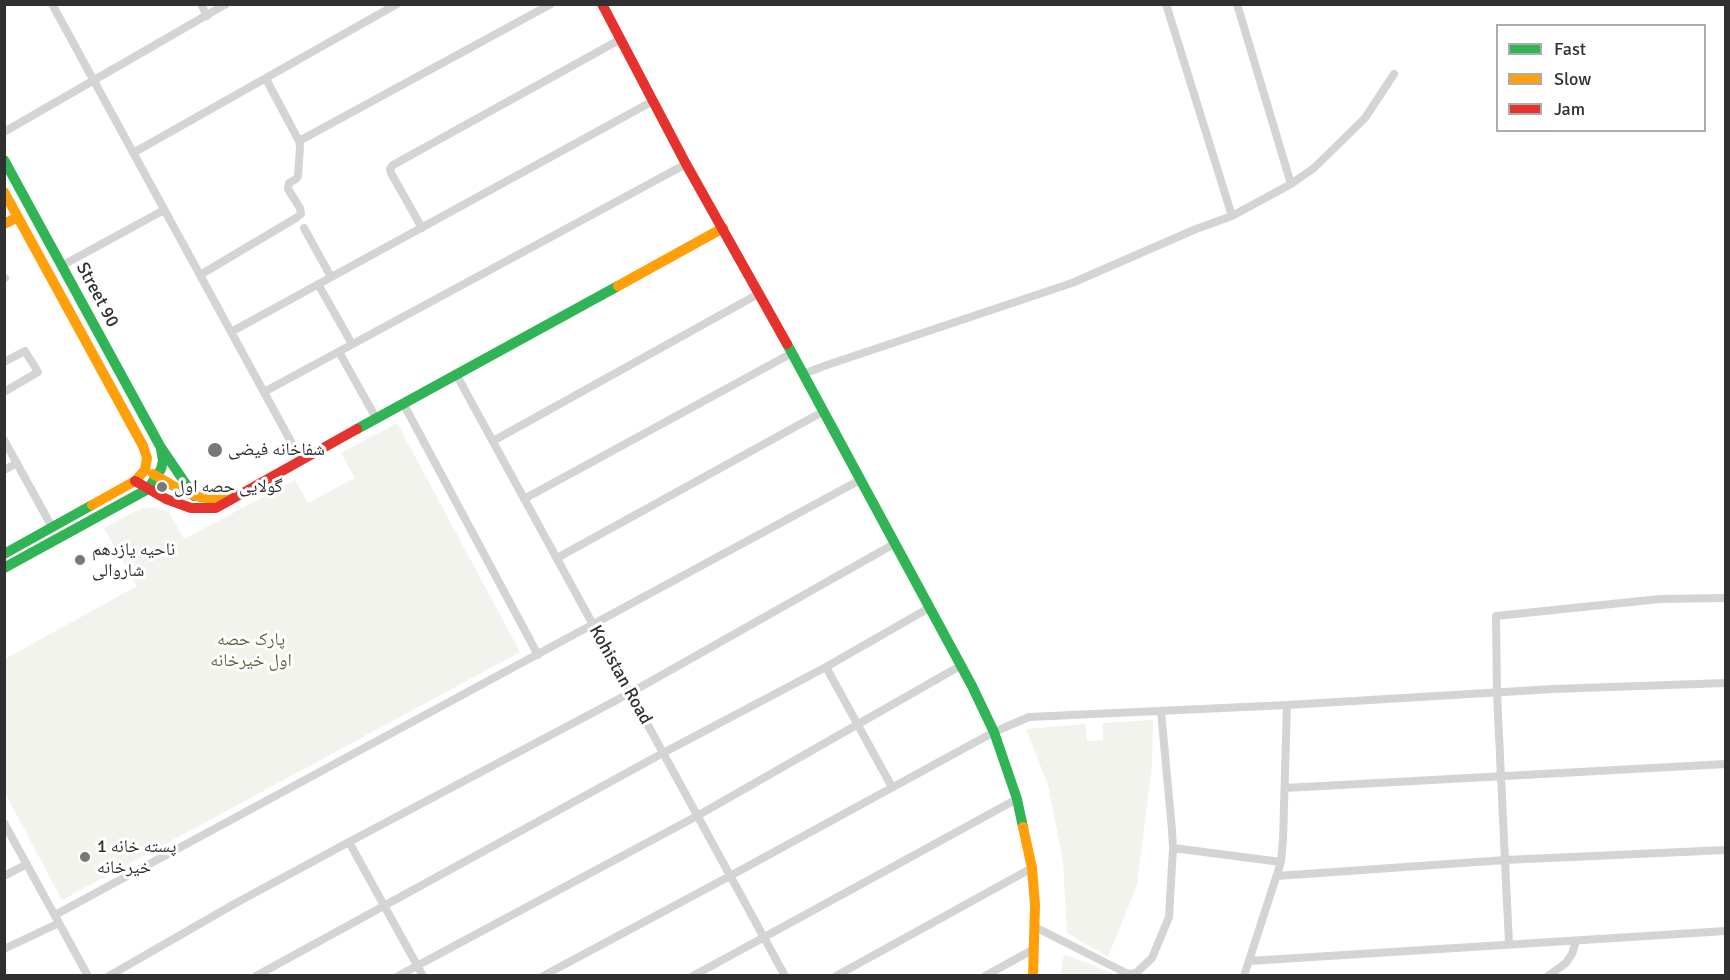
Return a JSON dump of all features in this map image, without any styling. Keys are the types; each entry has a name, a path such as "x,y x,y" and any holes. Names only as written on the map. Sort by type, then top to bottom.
{"main road":[{"path":"602,4 686,164 824,411 994,732 1017,799 1032,868 1035,927 1033,975"},
{"name":"Street 90","path":"4,160 160,446 194,496"},
{"name":"Street 90","path":"4,192 12,214 143,446 147,458 145,470"},
{"path":"4,224 12,214"},
{"path":"135,481 191,508 216,508 723,228"},
{"path":"4,568 148,489 157,477 163,461 160,446"},
{"path":"17,562 8,553 135,481 145,470 194,496 207,499 236,496"}],"street":[{"path":"52,4 301,460"},
{"path":"201,4 207,16"},
{"path":"4,132 226,4"},
{"path":"133,153 397,4"},
{"path":"299,141 551,4"},
{"path":"1166,4 1232,216"},
{"path":"1237,4 1291,184"},
{"path":"422,228 391,173 390,169 393,165 621,39"},
{"path":"803,374 1072,283 1196,229 1232,216 1291,184 1314,168 1365,118 1394,74"},
{"path":"200,274 300,214 300,208 288,189 289,183 298,176 299,141 266,79"},
{"path":"231,332 653,101"},
{"path":"264,392 686,164"},
{"path":"63,266 164,210"},
{"path":"304,228 331,277"},
{"path":"318,284 352,344"},
{"path":"493,441 760,294"},
{"path":"4,362 25,351 38,372 4,392"},
{"path":"339,352 376,418"},
{"path":"524,499 792,353"},
{"name":"Kohistan Road","path":"456,374 785,975"},
{"path":"403,403 538,655"},
{"path":"557,558 824,411"},
{"path":"4,440 52,527"},
{"path":"4,470 17,463"},
{"path":"4,949 311,776 860,480"},
{"path":"109,975 349,842 630,693 894,544"},
{"path":"1509,944 1497,693 1496,616 1660,599 1725,598"},
{"path":"256,975 663,753 826,667 929,608"},
{"path":"398,975 698,816 960,666"},
{"path":"826,667 892,787"},
{"path":"543,975 994,732 1029,717 1725,683"},
{"path":"1244,975 1281,862 1287,705"},
{"path":"1035,927 1128,974 1136,973 1152,958 1169,917 1173,848 1161,711"},
{"path":"1285,788 1725,764"},
{"path":"693,975 1017,799"},
{"path":"4,823 88,975"},
{"path":"349,842 423,975"},
{"path":"1173,848 1281,862"},
{"path":"1277,876 1505,860 1725,850"},
{"path":"4,876 27,864"},
{"path":"836,975 1032,868"},
{"path":"1249,961 1725,931"},
{"path":"1548,975 1566,963 1576,941"},
{"path":"985,975 1034,949"}],"green space":[{"name":"پارک حصه اول خیرخانه","path":"397,423 520,652 62,900 5,793 5,659 137,586 104,528 140,509 154,507 169,512 184,539 295,480 308,503 355,478 341,453"},
{"path":"1153,720 1152,766 1137,885 1108,957 1067,933 1063,861 1048,785 1026,729 1085,724 1087,741 1103,740 1103,723"},
{"path":"1064,954 1117,975 1061,975"}],"traffic: fast":[{"path":"4,160 160,446 194,496"},
{"path":"357,429 618,286"},
{"path":"787,344 972,686 994,732 1017,799 1023,827"},
{"path":"4,568 148,489 161,469 163,461 161,449"},
{"path":"4,554 92,505"}],"traffic: slow":[{"path":"4,192 143,446 147,458 145,470 135,481 92,505"},
{"path":"4,224 18,217"},
{"path":"618,286 723,228"},
{"path":"153,474 184,492 200,497 216,499 233,496"},
{"path":"1023,827 1032,868 1035,905 1033,976"}],"traffic: jam":[{"path":"602,4 686,164 787,344"},
{"path":"135,481 166,499 191,508 216,508 357,429"}],"place":[{"name":"شفاخانه فیضی","path":"215,450"},
{"name":"گولایی حصه اول","path":"162,487"},
{"name":"ناحیه یازدهم شاروالی","path":"80,560"},
{"name":"1 پسته خانه خیرخانه","path":"85,857"}]}
